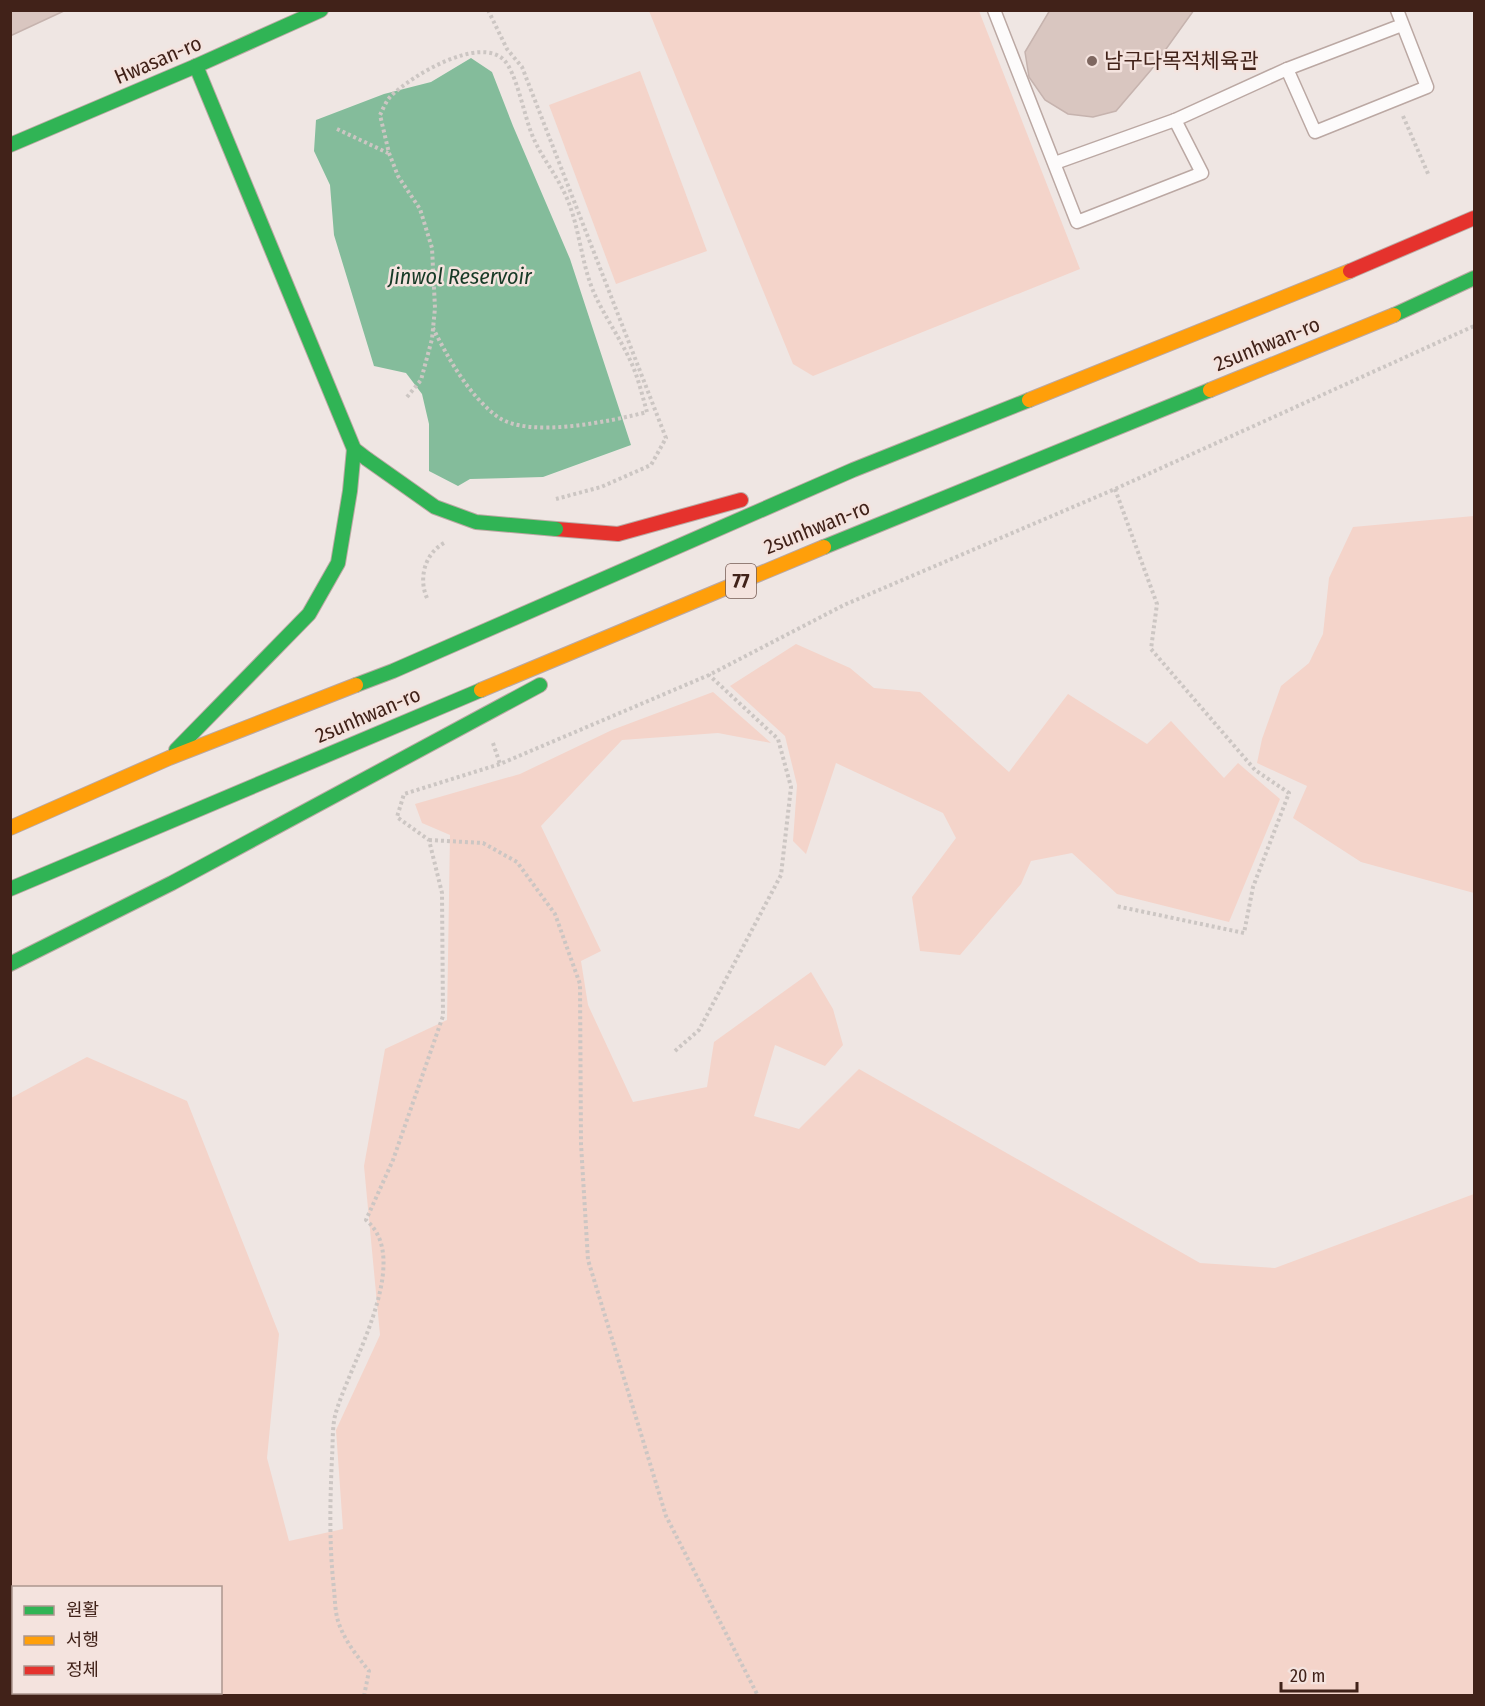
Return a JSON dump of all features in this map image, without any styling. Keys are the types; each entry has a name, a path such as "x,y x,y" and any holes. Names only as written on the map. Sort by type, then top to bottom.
{"main road":[{"name":"Hwasan-ro","path":"10,145 321,10"},
{"path":"169,758 309,614 338,563 350,491 354,449 196,66"},
{"name":"2sunhwan-ro","path":"10,828 169,758 393,671 853,470 1388,256 1474,218"},
{"name":"2sunhwan-ro","path":"10,889 697,598 1418,304 1474,278"},
{"path":"354,449 435,507 476,522 618,534 853,470"},
{"path":"575,666 697,598"},
{"path":"10,964 172,883 555,677"}],"lane":[{"path":"994,10 1077,222 1202,173 1175,120"},
{"path":"1287,69 1315,132 1427,87 1397,10"},
{"path":"1055,163 1175,120 1287,69 1402,25"}],"path":[{"path":"488,10 507,49 522,67 666,438 651,465 601,487 554,499"},
{"path":"407,397 421,380 433,328 435,308 432,248 420,209 398,176 389,153 380,116 390,98 407,82 460,54 481,51 492,53 504,60 511,71 531,133 564,193 581,241 592,287 631,362 647,412 590,424 519,425 499,417 471,389 433,328"},
{"path":"1396,100 1429,176"},
{"path":"337,129 389,153"},
{"path":"758,1695 666,1516 588,1260 581,1143 580,984 555,914 517,862 483,843 429,840 397,818 404,794 500,764 709,675 844,605 1115,489 1474,326"},
{"path":"1115,489 1157,604 1152,649 1255,770 1289,793 1253,887 1244,933 1116,906"},
{"path":"427,598 423,589 423,569 438,546 448,541"},
{"path":"675,1051 699,1030 781,875 791,787 778,739 709,675"},
{"path":"492,740 500,764"},
{"path":"364,1695 369,1671 344,1637 338,1620 330,1556 335,1417 372,1323 384,1268 382,1244 374,1228 366,1220 393,1160 443,1016 442,893 429,840"}],"shaded area":[{"path":"649,11 979,11 1080,269 813,376 793,364"},
{"path":"640,71 707,251 616,284 549,105"},
{"path":"1474,516 1474,893 1361,862 1293,818 1307,786 1257,763 1262,739 1281,686 1309,663 1323,634 1329,578 1353,527"},
{"path":"796,644 850,668 874,688 920,692 1009,772 1068,694 1147,744 1171,721 1224,778 1238,763 1280,799 1229,922 1117,894 1072,853 1031,861 1021,884 960,955 920,951 912,897 956,838 943,813 836,763 806,854 793,841 797,785 785,736 730,686"},
{"path":"713,692 771,743 718,733 622,740 541,826 601,951 581,961 588,1005 633,1102 707,1087 714,1042 811,972 833,1009 843,1045 825,1066 775,1045 754,1116 799,1129 859,1069 1200,1263 1275,1268 1474,1194 1474,1695 23,1695 222,1694 222,1586 12,1586 12,1644 10,1635 11,1098 87,1057 187,1101 279,1334 267,1458 289,1541 343,1529 336,1430 380,1335 364,1166 385,1049 447,1020 450,835 422,823 415,804 520,774 612,730"}],"water":[{"name":"Jinwol Reservoir","path":"471,58 492,72 570,259 631,445 543,477 470,479 458,486 429,471 429,424 422,394 406,373 374,366 334,235 330,185 314,151 316,120 384,94 431,82"}],"building":[{"path":"10,10 66,10 10,36"},
{"name":"남구다목적체육관","path":"1050,10 1194,10 1151,70 1116,111 1093,117 1068,114 1045,100 1029,77 1025,52"}],"traffic: fast":[{"path":"10,145 321,10"},
{"path":"196,66 354,449 367,459"},
{"path":"1394,315 1474,278"},
{"path":"824,547 1210,390"},
{"path":"356,685 393,671 853,470 1029,400"},
{"path":"176,750 309,614 338,563 350,491 354,449"},
{"path":"367,459 435,507 476,522 556,529"},
{"path":"10,964 172,883 540,685"},
{"path":"10,889 481,690"}],"traffic: slow":[{"path":"1029,400 1350,271"},
{"path":"1210,390 1394,315"},
{"path":"481,690 824,547"},
{"path":"10,828 169,758 356,685"}],"traffic: jam":[{"path":"1350,271 1474,218"},
{"path":"556,529 618,534 741,500"}],"place":[{"name":"남구다목적체육관","path":"1092,61"}]}
